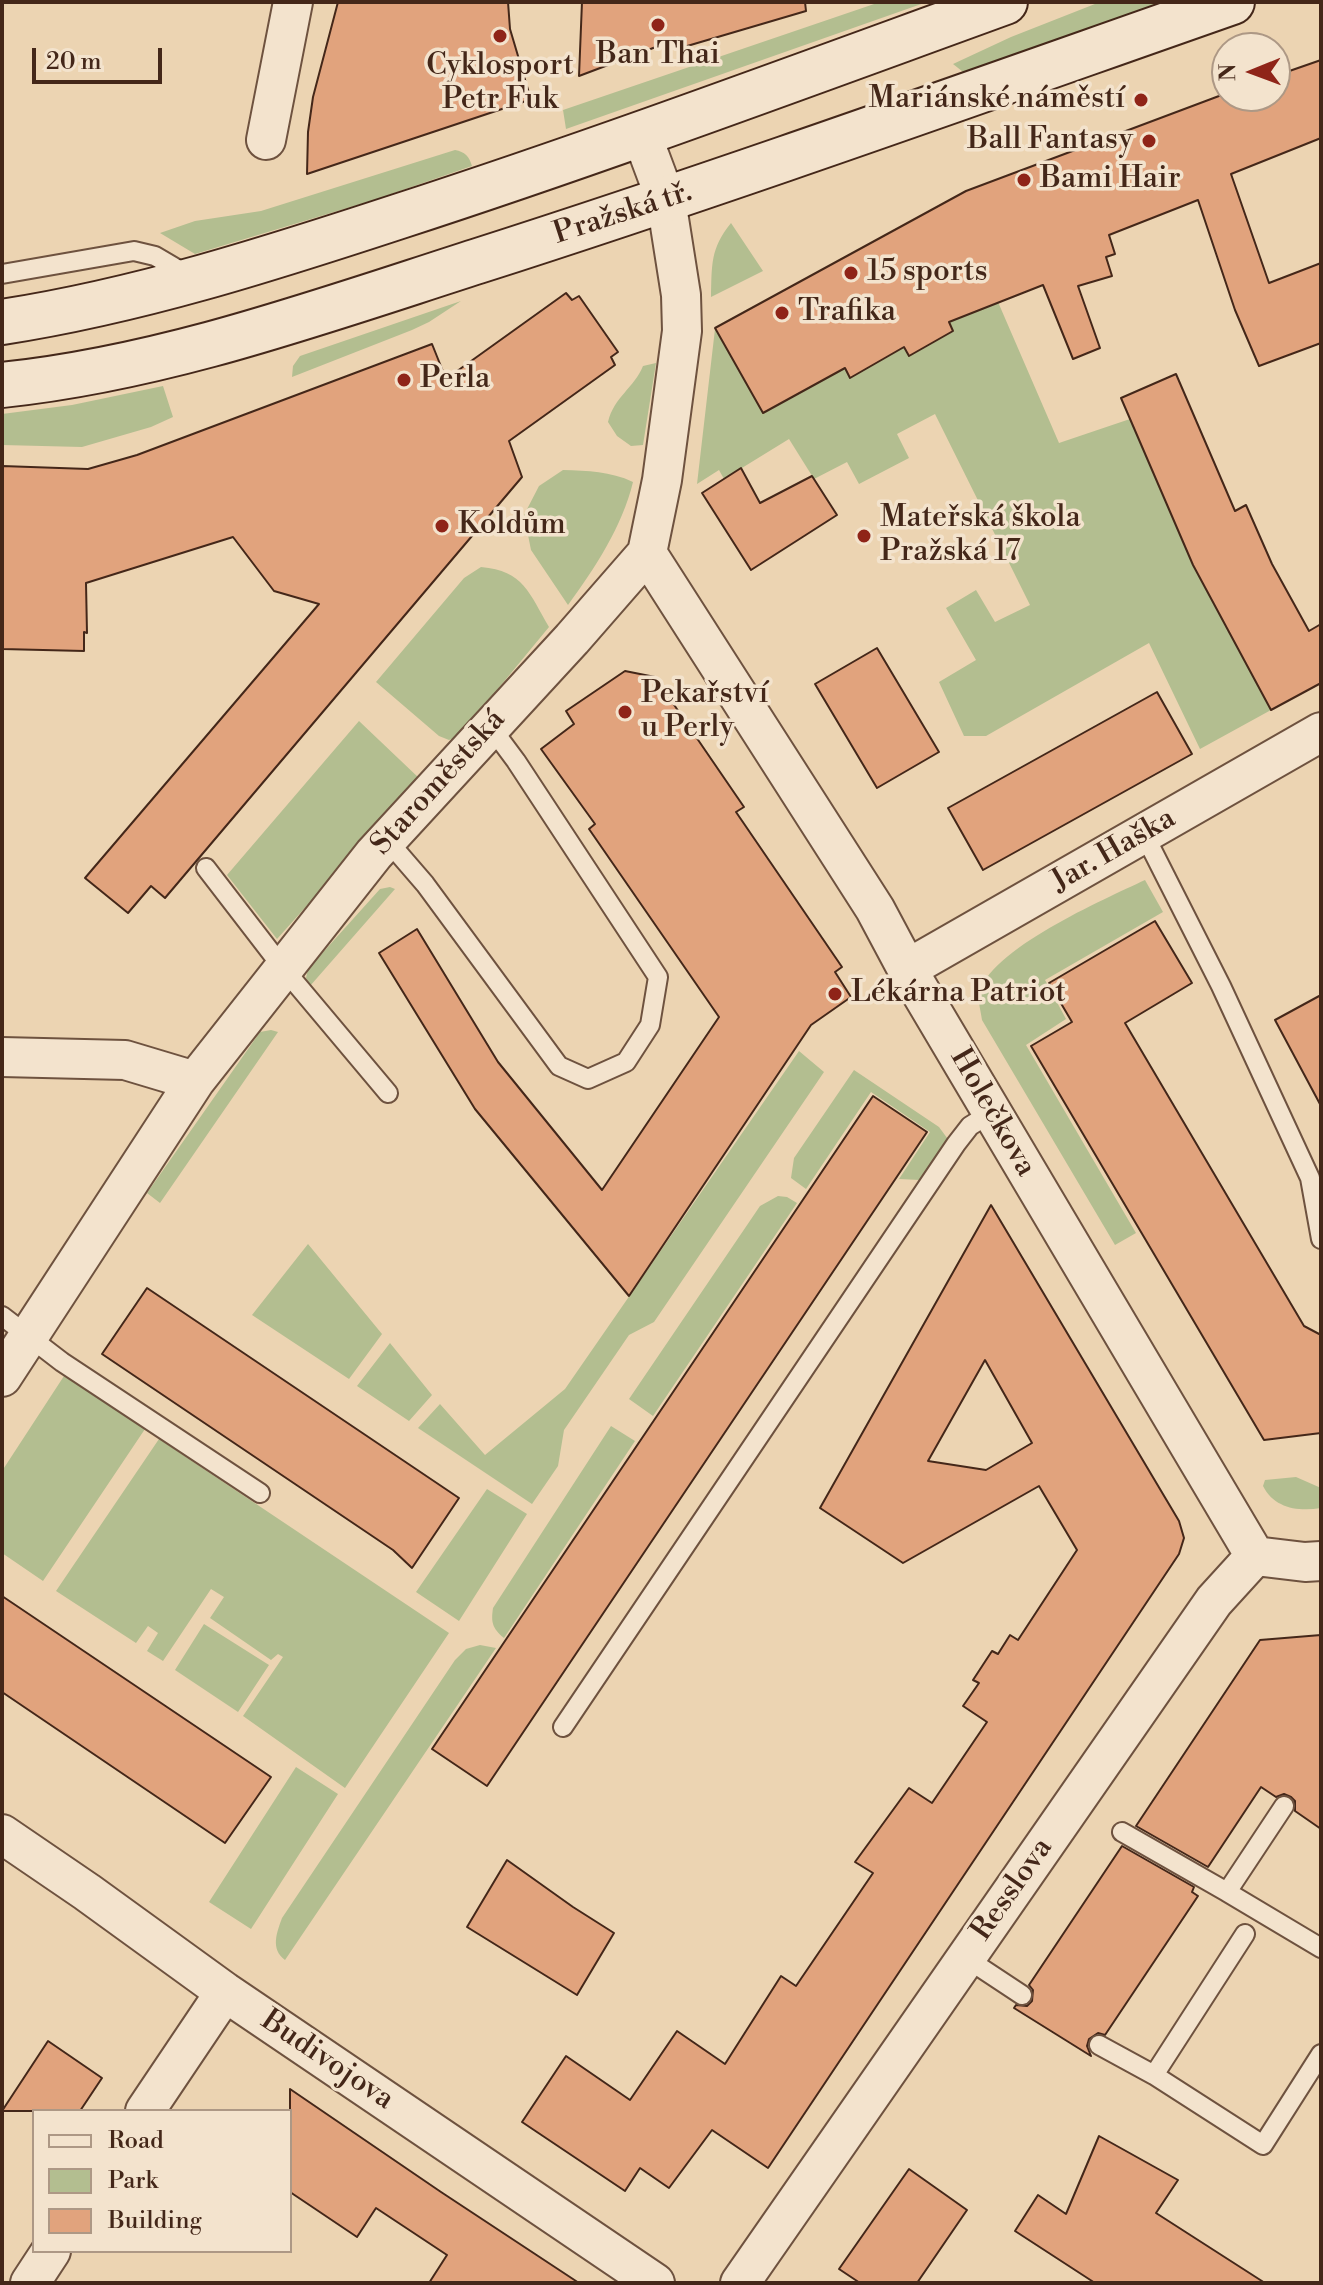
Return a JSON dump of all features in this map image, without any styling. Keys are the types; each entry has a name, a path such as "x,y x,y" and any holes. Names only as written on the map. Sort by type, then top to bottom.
{"street":[{"path":"266,140 293,2"},
{"path":"2,322 59,313 244,267 479,190 1005,2"},
{"name":"Pražská tř.","path":"2,385 63,379 255,333 666,200 1232,2"},
{"name":"Staroměstská","path":"2,1377 15,1327 195,1081 283,968 387,840 647,553 662,480 682,331 681,295 666,200 641,133"},
{"name":"Holečkova","path":"647,553 875,909 991,1113 1255,1556"},
{"name":"Jar. Haška","path":"907,969 1321,732"},
{"path":"2,1057 125,1060 195,1081"},
{"path":"1255,1556 1321,1561"},
{"name":"Resslova","path":"740,2283 1214,1601 1255,1556"},
{"name":"Budivojova","path":"2,1834 225,1992 655,2283"},
{"path":"146,2109 225,1992"},
{"path":"30,2283 50,2253"}],"lane":[{"path":"2,274 134,251 155,256 195,279"},
{"path":"387,840 425,884 559,1066 588,1079 626,1062 650,1025 658,977 490,726"},
{"path":"1144,834 1221,986 1310,1178 1321,1239"},
{"path":"206,868 283,968 388,1093"},
{"path":"563,1727 956,1144 970,1126 991,1113"},
{"path":"15,1327 260,1493"},
{"path":"1227,1892 1284,1806"},
{"path":"1122,1832 1321,1948"},
{"path":"1154,2075 1245,1934"},
{"path":"966,1958 1022,1995"},
{"path":"1099,2045 1154,2075 1263,2145 1321,2054"}],"green space":[{"path":"880,2 927,2 566,129 563,110"},
{"path":"1100,2 1164,2 967,75 953,64 1011,37"},
{"path":"455,150 466,155 472,166 374,200 195,254 160,233 195,221 261,211"},
{"path":"731,223 763,271 711,297 716,249"},
{"path":"461,301 412,330 292,377 293,366 300,356"},
{"path":"998,302 1059,443 1130,419 1193,565 1271,710 1200,749 1149,643 986,736 964,736 939,682 976,660 946,608 976,590 995,622 1030,605 935,414 897,434 909,458 859,484 847,462 814,479 789,439 724,479 719,470 697,484 715,329 763,413 845,368 850,377 900,338 909,355 953,331 943,307"},
{"path":"656,363 643,445 631,446 617,436 608,422 615,406 643,366"},
{"path":"163,386 173,417 151,427 82,447 2,445 2,414 72,405"},
{"path":"563,470 590,471 633,482 622,515 606,546 568,605 531,550 524,515 539,486"},
{"path":"481,567 507,573 524,586 549,627 459,736 449,740 439,736 376,682 464,578"},
{"path":"359,721 420,779 277,939 227,875"},
{"path":"1145,880 1163,912 1045,980 1066,1019 1026,1045 1136,1233 1115,1245 982,1020 979,995 987,978 1024,944 1077,913"},
{"path":"380,889 395,889 310,986 306,978 308,969"},
{"path":"260,1032 278,1032 160,1203 147,1193"},
{"path":"799,1051 824,1072 654,1322 629,1335 564,1430 558,1466 532,1504 418,1428 440,1404 485,1455 565,1389"},
{"path":"854,1070 939,1127 950,1142 920,1180 899,1179 930,1132 871,1092 806,1189 791,1178 794,1158"},
{"path":"778,1196 797,1203 653,1416 629,1399 760,1206"},
{"path":"308,1244 382,1334 349,1379 252,1315"},
{"path":"390,1343 432,1395 409,1421 357,1386"},
{"path":"64,1376 145,1429 43,1581 2,1553 2,1471"},
{"path":"611,1426 635,1441 504,1638 493,1624 493,1608"},
{"path":"159,1439 449,1633 345,1788 243,1716 283,1657 278,1654 271,1660 210,1618 224,1597 211,1589 163,1661 147,1651 158,1633 148,1626 136,1643 56,1591"},
{"path":"1296,1477 1321,1488 1321,1508 1304,1509 1280,1504 1263,1486 1265,1480"},
{"path":"487,1489 527,1514 459,1621 416,1592"},
{"path":"204,1624 269,1665 238,1712 175,1670"},
{"path":"480,1645 496,1648 285,1960 276,1946 282,1918 455,1660 466,1649"},
{"path":"296,1767 338,1794 251,1929 209,1902"}],"building":[{"path":"338,2 508,2 510,29 529,100 307,174 313,97"},
{"path":"582,2 805,2 806,11 677,49 677,39 579,76"},
{"path":"1321,60 1321,138 1231,174 1269,283 1321,263 1321,343 1259,366 1235,310 1198,200 1109,235 1115,254 1106,257 1112,276 1078,286 1100,348 1073,359 1043,285 949,322 953,331 909,356 904,347 850,378 845,368 763,413 715,328 966,191 1211,99 1211,112 1291,112 1291,70"},
{"path":"566,293 572,300 579,296 618,352 611,357 615,365 509,441 522,477 165,898 151,886 128,913 85,878 319,604 274,591 233,537 86,583 87,633 84,632 84,651 2,649 2,466 88,469 137,455 432,344 446,379"},
{"path":"1176,374 1235,511 1246,505 1272,564 1309,631 1321,624 1321,683 1271,710 1193,565 1121,398"},
{"path":"741,468 760,503 812,476 837,515 751,570 702,493"},
{"path":"877,648 939,752 877,788 815,684"},
{"path":"625,671 655,677 744,807 736,812 842,967 835,972 851,997 811,1025 629,1296 475,1109 379,953 417,929 498,1062 602,1190 719,1017 589,829 595,824 541,749 574,724 566,711"},
{"path":"1157,692 1192,754 983,870 948,808"},
{"path":"1155,921 1192,983 1125,1023 1304,1326 1321,1335 1321,1433 1264,1440 1031,1046 1072,1022 1049,983"},
{"path":"1321,995 1321,1106 1275,1020"},
{"path":"873,1096 927,1132 487,1786 432,1749"},
{"path":"991,1205 1179,1521 1184,1538 1179,1554 768,2168 712,2130 669,2188 640,2168 625,2191 522,2122 566,2056 630,2100 677,2031 725,2064 781,1976 796,1986 873,1873 855,1862 909,1788 932,1803 987,1722 963,1706 979,1683 973,1680 992,1651 998,1654 1010,1635 1018,1640 1077,1550 1039,1486 903,1563 820,1508","holes":["985,1360 1032,1443 986,1470 928,1461"]},
{"path":"147,1288 459,1498 412,1568 393,1550 102,1354"},
{"path":"2,1596 271,1777 225,1843 2,1692"},
{"path":"1321,1635 1321,1829 1295,1811 1295,1801 1291,1797 1284,1794 1276,1797 1261,1787 1208,1867 1136,1826 1260,1640"},
{"path":"1122,1846 1194,1887 1192,1892 1198,1896 1105,2035 1098,2033 1089,2039 1087,2046 1091,2056 1014,2008 1016,2005 1027,2006 1032,2001 1033,1990 1029,1985"},
{"path":"507,1860 614,1933 577,1995 467,1927"},
{"path":"48,2041 102,2078 81,2109 2,2111"},
{"path":"290,2089 579,2283 429,2283 447,2255 376,2208 357,2237 292,2193"},
{"path":"1099,2136 1178,2180 1156,2213 1265,2283 1095,2283 1015,2231 1038,2195 1066,2214"},
{"path":"909,2169 967,2210 917,2283 860,2283 839,2269"}],"place":[{"name":"Ban Thai","path":"658,25"},
{"name":"Cyklosport Petr Fuk","path":"500,36"},
{"name":"Mariánské náměstí","path":"1141,100"},
{"name":"Ball Fantasy","path":"1149,141"},
{"name":"Bami Hair","path":"1024,180"},
{"name":"15 sports","path":"851,273"},
{"name":"Trafika","path":"782,313"},
{"name":"Perla","path":"404,380"},
{"name":"Koldům","path":"442,526"},
{"name":"Mateřská škola Pražská 17","path":"864,536"},
{"name":"Pekařství u Perly","path":"625,712"},
{"name":"Lékárna Patriot","path":"835,994"}]}
